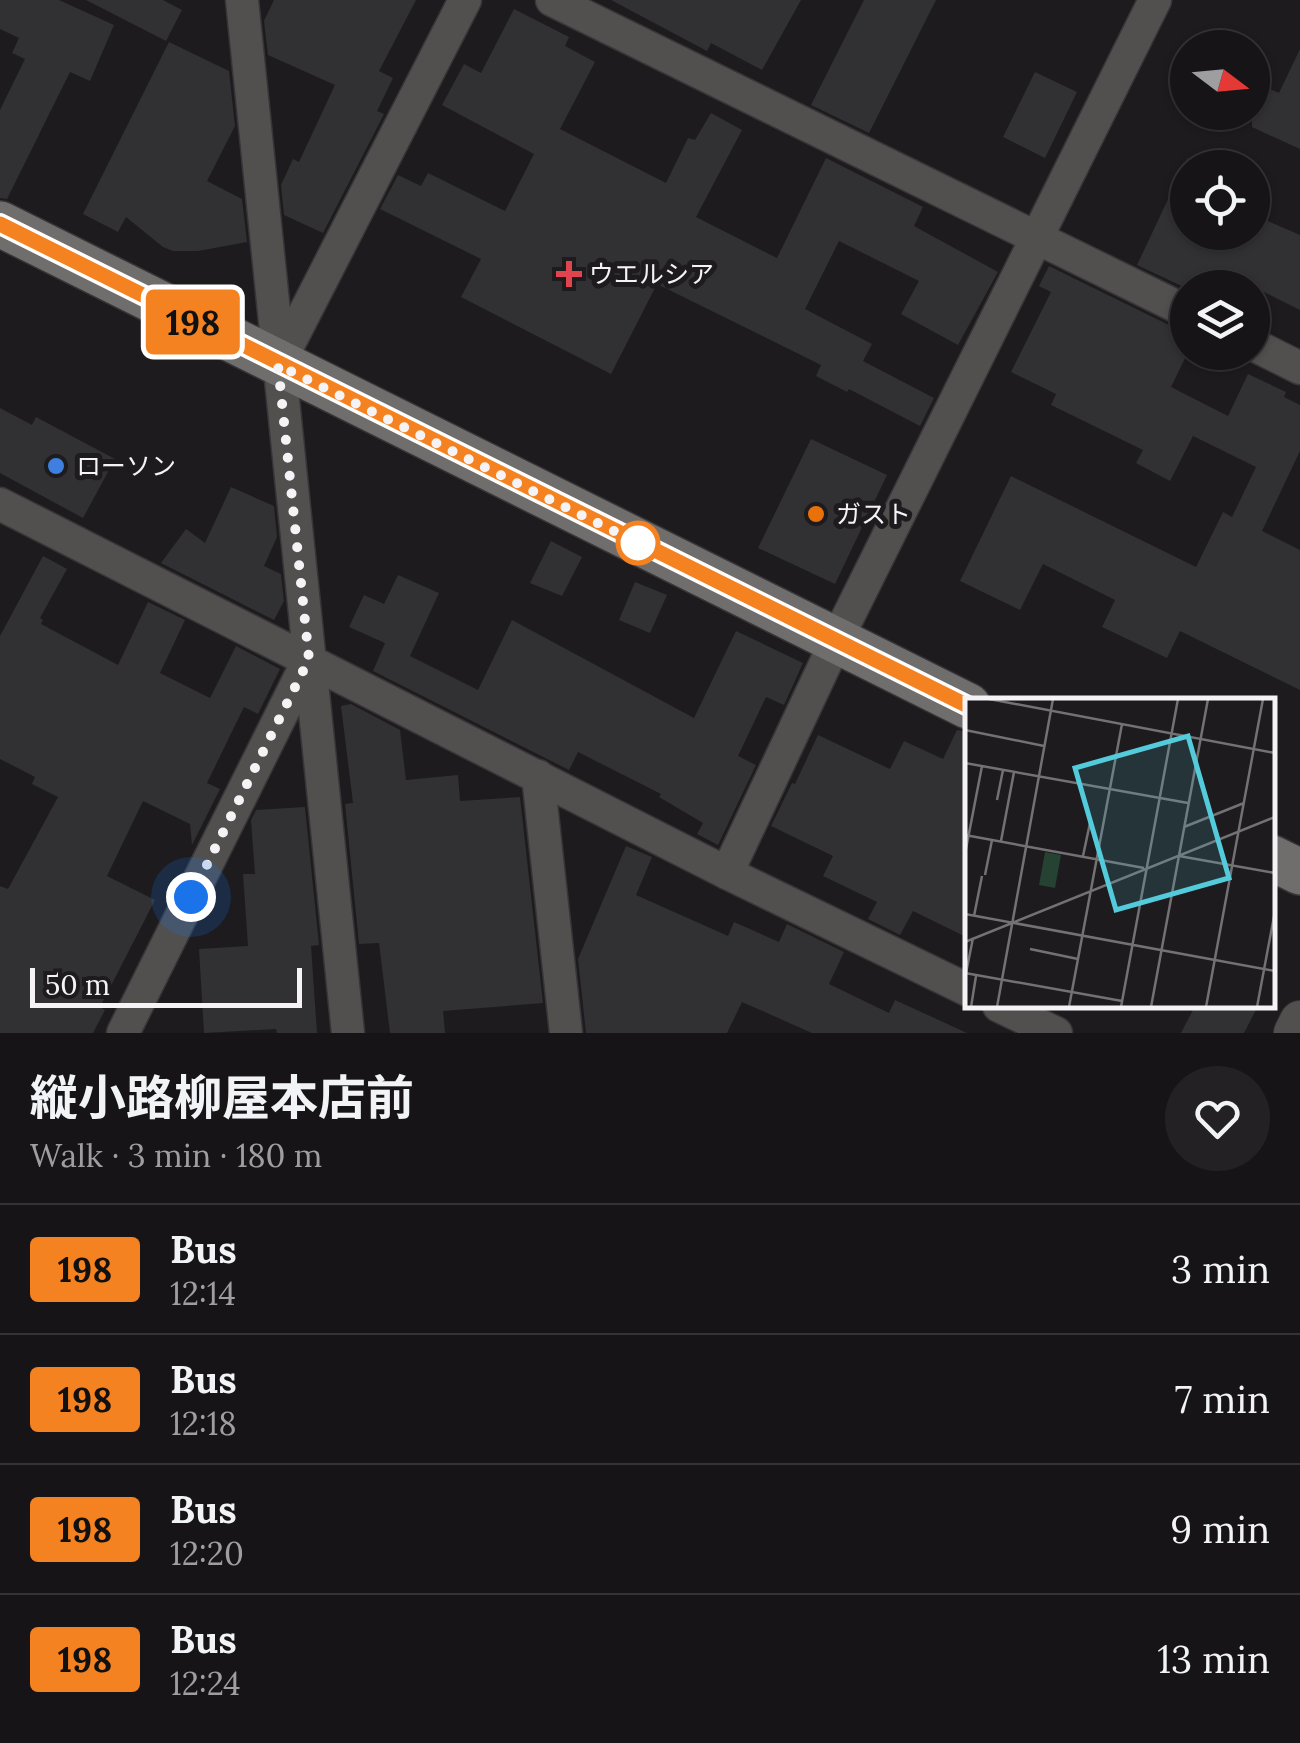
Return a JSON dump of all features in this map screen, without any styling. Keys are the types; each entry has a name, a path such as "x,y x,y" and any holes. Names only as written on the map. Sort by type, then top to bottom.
{"main road":[{"path":"0,224 965,705"},
{"path":"1275,860 1300,872"}],"street":[{"path":"242,0 348,1033"},
{"path":"278,365 464,0"},
{"path":"552,0 1170,303"},
{"path":"727,873 836,641 1155,0"},
{"path":"1270,353 1300,368"},
{"path":"0,504 727,873 965,989"},
{"path":"123,1033 309,659"},
{"path":"538,776 566,1033"},
{"path":"1294,1033 1300,1021"}],"building":[{"path":"0,0 59,0 114,25 90,81 70,72 7,199 0,198 0,110 25,59 12,53 19,38 0,29"},
{"path":"86,0 163,0 182,10 166,41"},
{"path":"274,0 416,0 379,71 393,78 377,111 384,114 323,233 284,215 281,185 293,159 299,162 335,85 268,55 264,21"},
{"path":"611,0 801,0 762,70 711,43 707,51"},
{"path":"864,0 936,0 869,133 811,105"},
{"path":"514,9 569,37 565,46 595,62 560,129 666,183 688,138 695,140 711,113 742,130 696,217 777,258 826,158 923,207 914,226 998,272 958,345 901,314 919,281 839,241 805,309 872,344 863,361 934,398 920,426 816,376 821,365 657,284 611,374 461,297 481,259 380,209 398,175 421,186 428,173 505,211 534,154 442,105 464,64 481,73"},
{"path":"169,42 229,71 235,126 207,181 242,199 247,242 198,251 173,251 126,217 118,232 83,214"},
{"path":"1300,49 1300,149 1259,130 1270,130 1270,89 1279,93"},
{"path":"1035,72 1077,92 1045,158 1003,137"},
{"path":"1170,195 1170,250 1270,250 1270,222 1300,235 1300,310 1270,295 1270,270 1170,270 1170,281 1137,265"},
{"path":"1049,266 1170,326 1170,370 1179,370 1171,387 1228,416 1248,374 1286,392 1284,397 1300,405 1300,451 1262,531 1300,550 1300,690 1180,631 1167,658 1102,627 1115,600 1043,564 1020,610 960,581 1011,476 1196,567 1223,512 1232,517 1256,467 1193,436 1170,481 1136,463 1143,450 1051,405 1056,394 1011,372 1051,292 1039,286"},
{"name":"ローソン","path":"0,408 32,425 36,417 115,459 83,518 0,473"},
{"path":"811,439 887,475 835,584 758,548"},
{"path":"231,487 274,506 277,537 264,566 281,574 284,601 274,620 161,563 186,529 205,543"},
{"path":"551,541 582,557 562,596 530,583"},
{"path":"43,556 67,569 40,618 41,624 118,665 148,602 185,620 160,673 210,698 236,646 280,669 258,714 244,707 207,783 220,789 192,845 190,824 143,801 107,876 155,900 100,1007 105,1010 93,1033 0,1033 0,886 8,889 58,797 32,784 35,777 0,759 0,636"},
{"path":"398,575 439,593 410,656 478,690 512,620 694,718 736,631 803,663 784,705 766,697 738,756 756,765 718,845 697,834 703,823 659,797 661,794 578,752 569,770 373,671 385,643 349,627 364,595 384,604"},
{"path":"635,582 667,595 650,633 619,620"},
{"path":"351,704 400,730 406,780 458,775 460,801 520,797 543,1003 443,1011 445,1033 390,1033 379,943 359,944 345,804 353,803 341,706"},
{"path":"957,730 965,731 965,937 913,911 900,935 868,919 877,902 823,876 833,856 771,826 818,735 890,769 904,741 943,759"},
{"path":"305,807 319,945 311,946 317,1033 277,1033 276,1029 204,1033 199,949 248,946 243,874 255,874 251,820 256,810"},
{"path":"626,846 652,857 636,895 728,936 734,922 779,942 787,924 844,952 829,984 889,1013 895,1000 967,1033 812,1033 742,1002 727,1033 586,1033 578,959"},
{"path":"1194,1008 1257,1008 1244,1033 1181,1033"}],"bus line":[{"name":"198","path":"0,224 965,705"}],"place":[{"name":"ウエルシア","path":"569,274"},
{"name":"ローソン","path":"56,466"},
{"name":"ガスト","path":"816,514"}],"route":[{"path":"191,897 309,659 278,365 638,543"}]}
